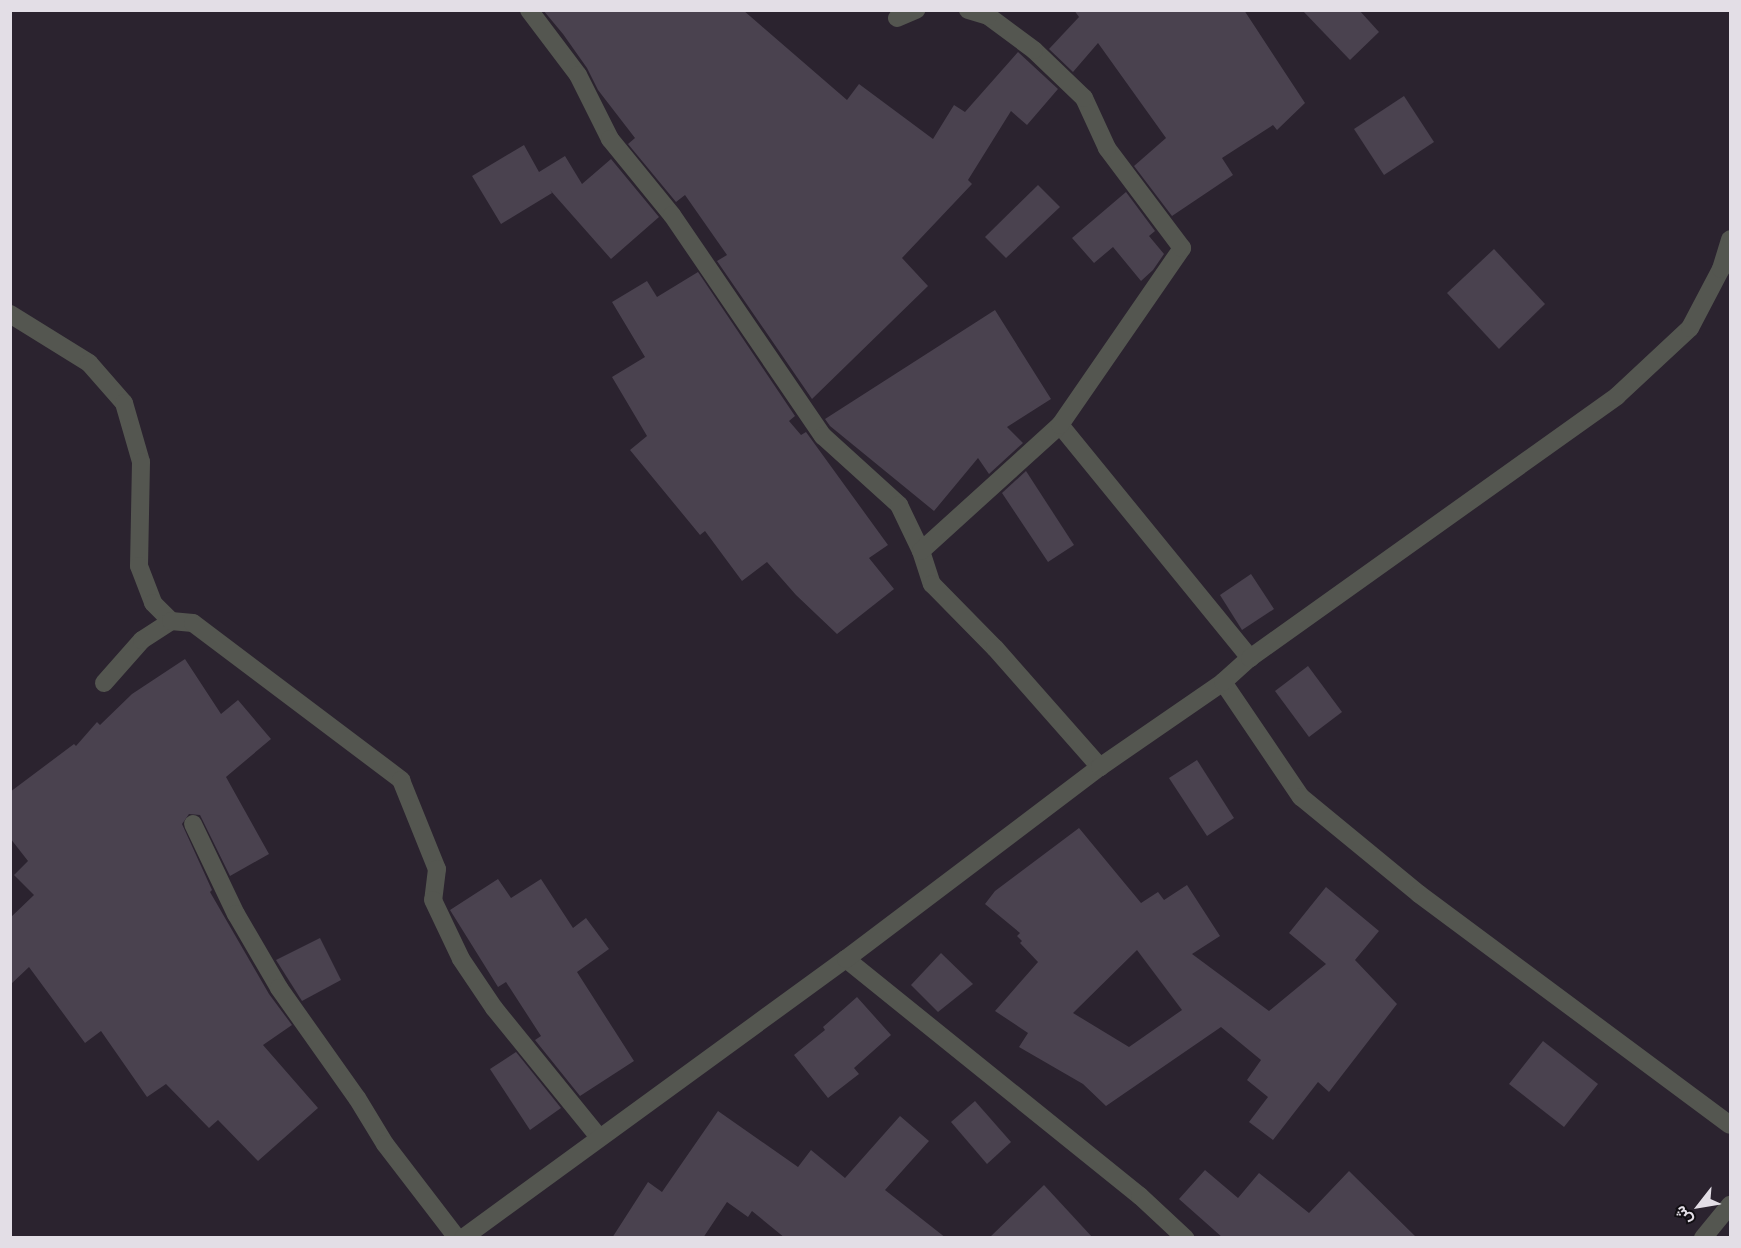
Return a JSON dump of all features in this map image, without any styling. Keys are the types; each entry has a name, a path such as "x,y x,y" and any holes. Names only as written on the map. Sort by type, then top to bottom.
{"street":[{"path":"530,10 578,75 610,139 672,215 823,436 899,505 921,551 932,584 995,648 1100,768"},
{"path":"897,18 916,10"},
{"path":"921,551 1060,425 1182,248 1107,148 1084,98 1034,50 988,16 969,10"},
{"path":"463,1238 846,959 1100,768 1223,682 1250,658 1617,396 1690,328 1721,269 1731,239"},
{"path":"10,314 89,363 124,403 141,462 139,566 153,603 171,621"},
{"path":"1060,425 1250,658"},
{"path":"104,683 142,640 171,621 193,623 401,780 437,869 432,900 461,958 494,1008 599,1137"},
{"path":"1223,682 1301,797 1419,894 1731,1125"},
{"path":"193,824 236,915 279,988 357,1098 385,1144 457,1238"},
{"path":"846,959 1131,1189 1185,1238"},
{"path":"1703,1238 1731,1205"}],"building":[{"path":"543,10 743,10 847,100 859,84 933,139 954,105 965,112 1018,52 1058,89 1027,125 1011,111 968,180 972,184 902,258 928,286 812,399 717,261 727,255 685,195 676,202 628,144 635,138 598,90 587,68 563,34"},
{"path":"1074,10 1244,10 1305,103 1277,130 1273,125 1222,158 1233,175 1172,216 1134,166 1166,138 1098,43 1073,72 1049,49 1079,17"},
{"path":"1302,10 1359,10 1379,32 1350,60"},
{"path":"1404,96 1434,142 1384,175 1354,129"},
{"path":"524,145 539,172 565,156 582,184 611,159 659,217 611,259 550,190 552,193 501,224 472,176"},
{"path":"1038,185 1060,207 1006,258 985,237"},
{"path":"1126,192 1155,231 1149,236 1164,254 1153,270 1141,281 1113,247 1094,263 1072,238"},
{"path":"1494,249 1545,304 1499,349 1447,293"},
{"path":"698,272 795,416 789,421 801,435 806,432 888,545 869,558 894,589 837,634 796,595 767,562 742,581 705,531 700,535 630,450 647,436 612,377 645,357 612,302 647,281 657,297"},
{"path":"995,310 1051,399 1007,427 1023,443 989,474 978,458 934,511 830,426 825,419"},
{"path":"1026,471 1074,545 1048,562 1002,493"},
{"path":"1251,574 1274,609 1242,630 1220,595"},
{"path":"185,659 221,714 238,700 271,739 226,777 269,854 230,876 200,815 189,814 182,824 212,890 210,892 269,994 292,1025 263,1045 318,1108 258,1161 218,1120 209,1128 166,1084 147,1097 101,1031 85,1043 29,967 10,985 10,918 34,895 14,875 28,861 10,838 10,792 74,744 76,746 97,722 100,725 132,694"},
{"path":"1308,666 1342,712 1309,737 1275,691"},
{"path":"1197,760 1234,818 1207,836 1169,778"},
{"path":"1079,828 1141,903 1158,892 1164,900 1187,885 1220,936 1192,954 1269,1011 1326,964 1289,933 1326,887 1379,931 1355,960 1397,1004 1329,1092 1318,1082 1273,1140 1249,1122 1268,1097 1247,1080 1261,1060 1221,1027 1106,1106 1083,1084 1019,1047 1028,1033 995,1011 1038,962 1020,943 1022,941 1017,936 1020,933 985,904 995,891","holes":["1137,950 1182,1010 1129,1047 1073,1013"]},
{"path":"498,879 511,898 541,879 573,928 586,918 609,949 577,972 634,1061 580,1096 535,1040 541,1036 506,982 498,987 450,910"},
{"path":"320,938 341,980 302,1001 276,960"},
{"path":"941,953 973,984 938,1012 911,985"},
{"path":"857,997 891,1035 854,1068 859,1074 828,1098 794,1055 825,1030 823,1027"},
{"path":"1543,1041 1598,1084 1564,1127 1509,1084"},
{"path":"516,1052 561,1108 530,1130 490,1069"},
{"path":"975,1101 1011,1142 987,1164 951,1122"},
{"path":"718,1111 798,1167 811,1150 845,1178 900,1116 929,1141 885,1190 946,1238 785,1238 752,1211 748,1217 727,1202 703,1238 612,1238 648,1182 662,1192"},
{"path":"1205,1170 1238,1198 1259,1173 1309,1213 1349,1171 1417,1238 1223,1238 1179,1199"},
{"path":"1044,1185 1093,1238 989,1238"}]}
